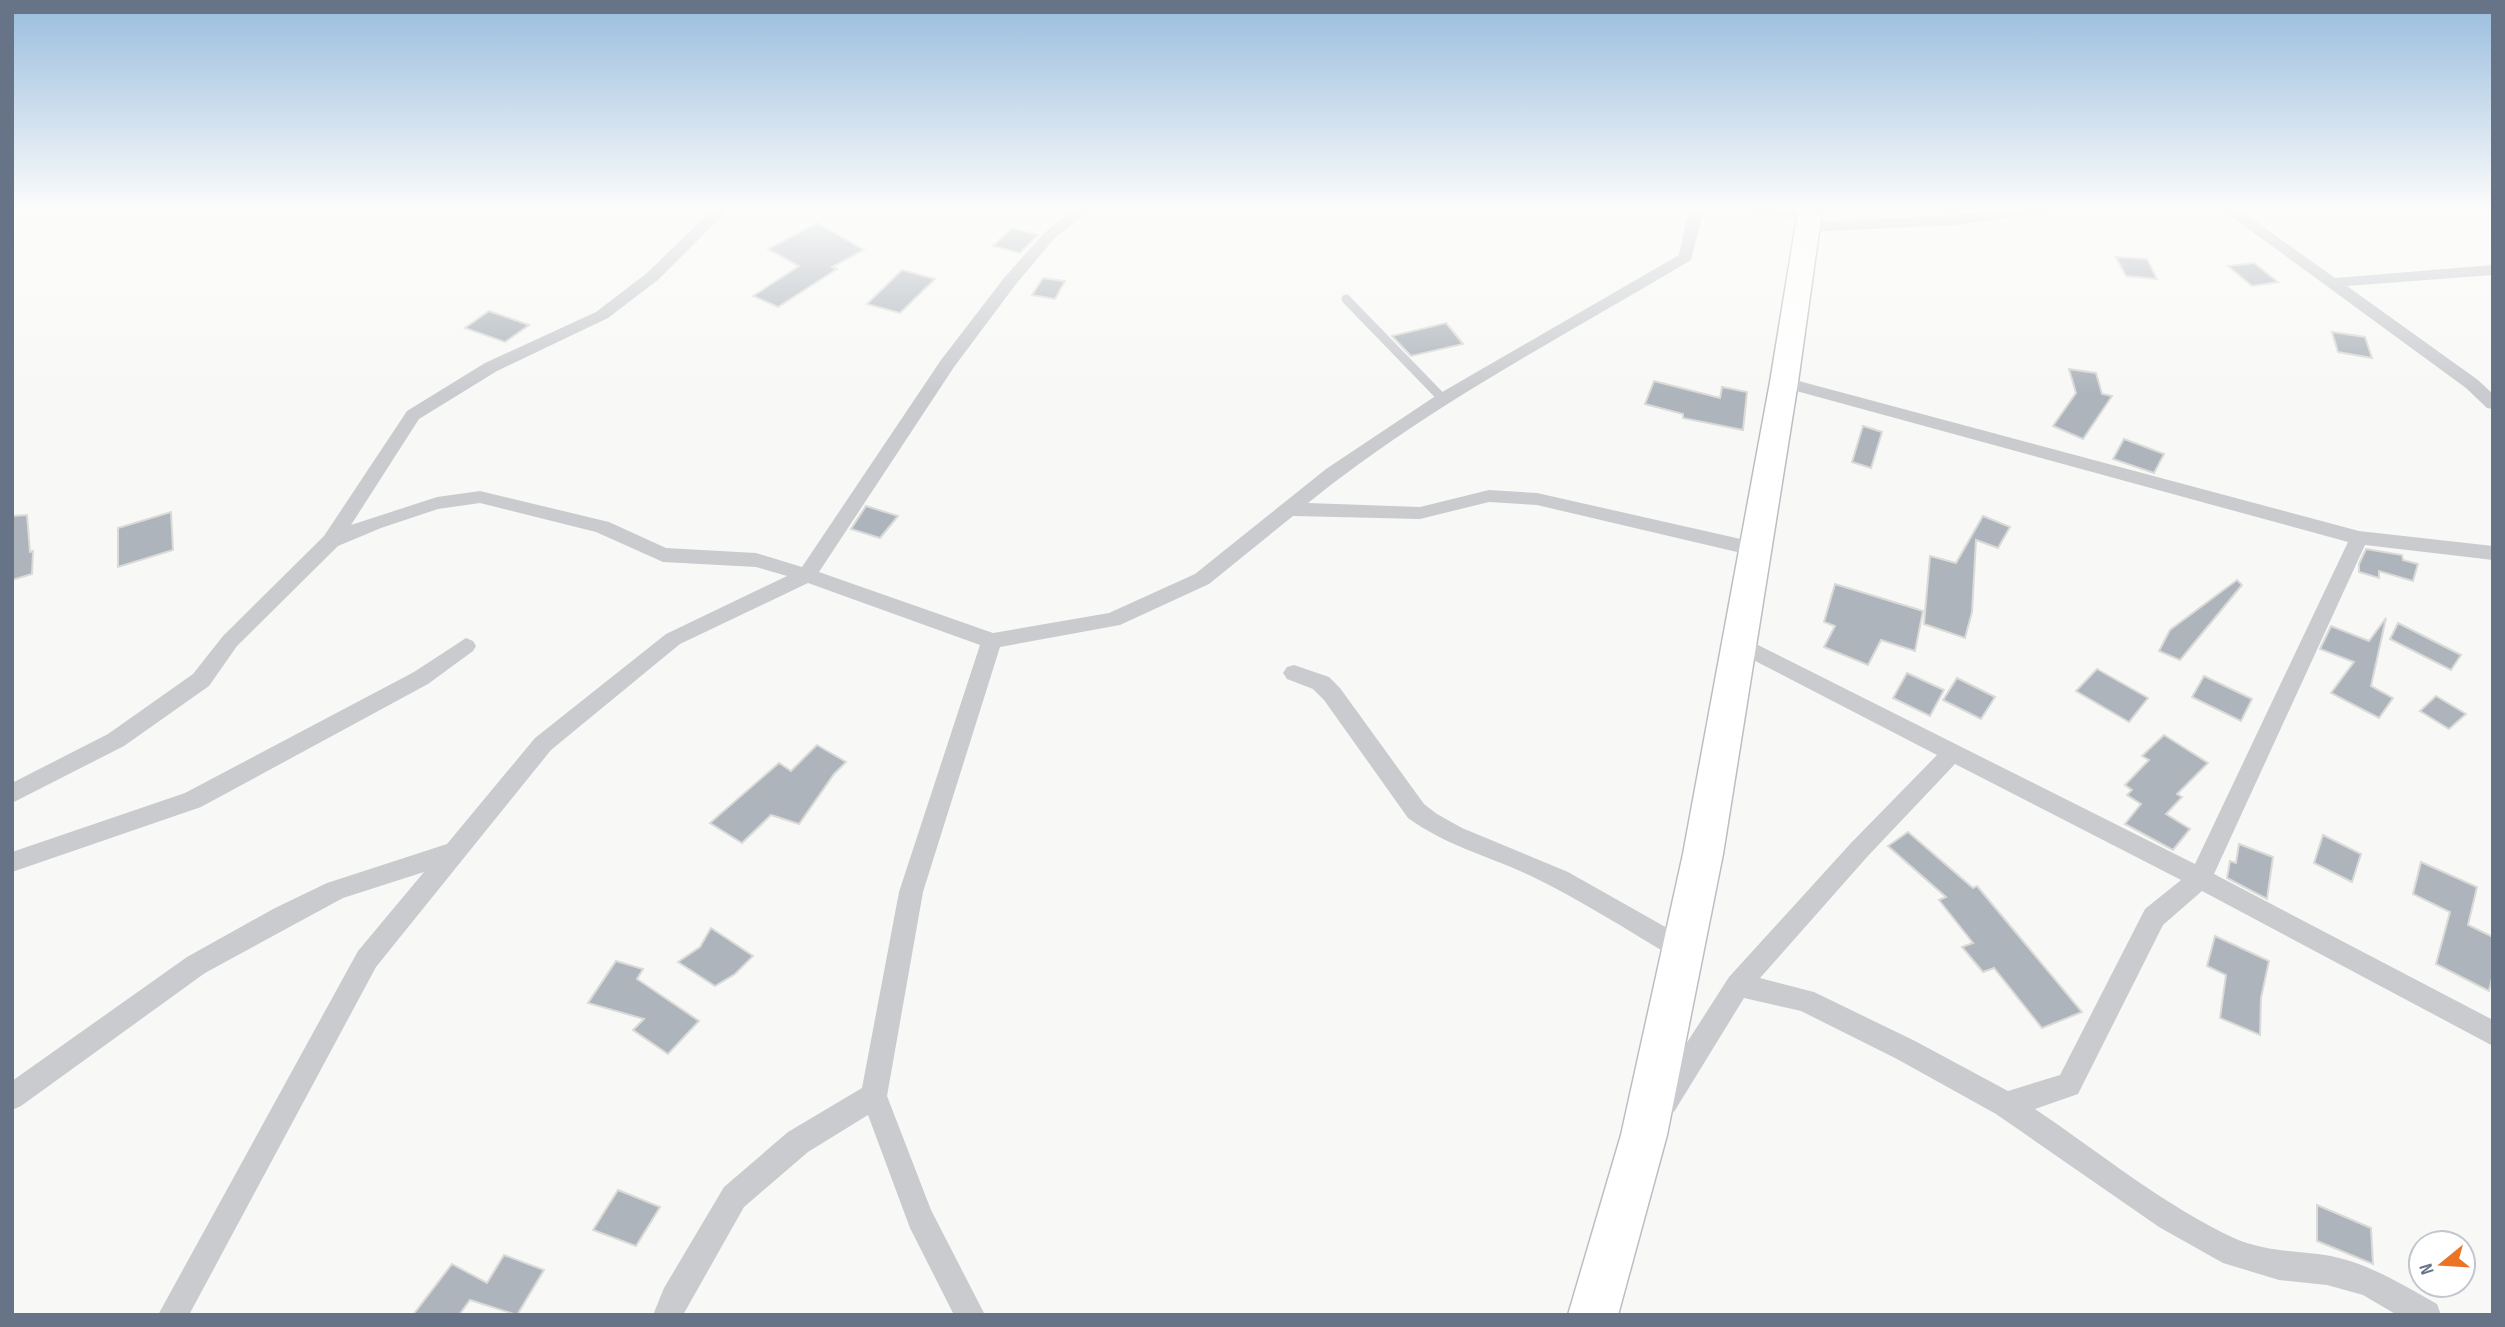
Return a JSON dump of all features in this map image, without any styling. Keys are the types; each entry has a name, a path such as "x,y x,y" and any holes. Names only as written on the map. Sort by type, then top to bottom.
{"main road":[{"path":"1593,1315 1644,1135 1703,854 1737,643 1784,382 1800,270"}],"street":[{"path":"12,794 116,740 201,680 230,641 331,541 413,415 491,367 602,315 659,270"},
{"path":"173,1315 367,959 543,744 673,639 807,575 947,364 1020,270"},
{"path":"331,541 373,523 437,503 480,497 602,527 663,555 756,560 807,575 992,641 1112,620 1202,579 1333,473 1443,399 1664,270"},
{"path":"2313,270 2472,384 2493,404"},
{"path":"2330,282 2493,270"},
{"path":"1784,382 2359,538 2493,553"},
{"path":"2472,384 2493,383"},
{"path":"1289,509 1420,513 1489,496 1537,499 1754,549"},
{"path":"2006,1105 2069,1085 2154,917 2200,878 2359,538"},
{"path":"970,1315 920,1218 874,1096 911,891 992,641"},
{"path":"1737,643 1951,754 2200,878 2493,1034"},
{"path":"12,862 193,800 421,678 467,646"},
{"path":"1294,673 1321,683 1332,694 1416,811 1435,826 1457,839 1518,860 1683,950"},
{"path":"1644,1135 1738,985 1859,849 1951,754"},
{"path":"12,1097 195,965 336,890 454,852"},
{"path":"1738,985 1805,1000 1906,1050 2006,1105 2169,1217 2233,1253 2279,1265 2327,1270 2369,1282 2426,1315"},
{"path":"668,1315 674,1298 734,1197 798,1142 874,1096"}],"lane":[{"path":"1346,299 1443,399"}],"building":[{"path":"793,270 836,270 778,307 753,296"},
{"path":"902,270 935,279 900,313 867,304"},
{"path":"2123,270 2152,270 2157,279 2126,276"},
{"path":"2233,270 2263,270 2278,282 2252,286"},
{"path":"1043,278 1065,281 1055,299 1032,295"},
{"path":"489,311 529,325 505,342 465,328"},
{"path":"1446,323 1463,344 1411,356 1392,336"},
{"path":"2332,332 2365,337 2372,358 2338,352"},
{"path":"2069,369 2096,373 2102,394 2112,396 2083,439 2053,426 2076,393"},
{"path":"1654,381 1720,398 1722,387 1747,392 1743,430 1683,418 1683,414 1645,404"},
{"path":"1863,426 1882,432 1871,468 1852,462"},
{"path":"2124,439 2164,454 2154,473 2113,459"},
{"path":"866,506 898,516 880,538 851,529"},
{"path":"171,512 173,550 118,567 118,528"},
{"path":"27,515 30,552 33,551 32,574 12,580 12,516"},
{"path":"1983,516 2010,527 1998,548 1976,540 1972,612 1965,638 1924,624 1930,556 1956,563"},
{"path":"2366,549 2402,555 2403,560 2418,564 2413,581 2379,571 2379,578 2359,572 2359,564"},
{"path":"2237,580 2242,585 2180,660 2159,651 2170,630"},
{"path":"1835,584 1923,611 1915,651 1881,640 1868,665 1824,647 1835,626 1824,622"},
{"path":"2386,618 2371,686 2393,698 2379,718 2331,693 2354,662 2320,649 2331,626 2369,641"},
{"path":"2398,623 2461,655 2451,670 2390,639"},
{"path":"2097,669 2148,698 2129,722 2076,691"},
{"path":"1907,673 1944,690 1930,716 1893,698"},
{"path":"2204,676 2252,699 2241,721 2192,697"},
{"path":"1957,678 1995,697 1981,719 1943,700"},
{"path":"2436,696 2466,714 2449,729 2420,711"},
{"path":"2164,735 2208,763 2177,794 2182,797 2166,814 2190,829 2173,850 2125,824 2141,804 2127,795 2132,790 2125,785 2149,760 2142,756"},
{"path":"817,745 846,762 834,774 799,824 771,815 742,843 710,823 779,763 791,771"},
{"path":"1908,832 1973,888 1977,886 2082,1012 2042,1028 1994,968 1983,972 1962,947 1973,943 1939,900 1946,897 1888,846"},
{"path":"2323,835 2361,854 2352,882 2314,863"},
{"path":"2239,844 2273,857 2267,899 2227,878 2230,861 2236,863"},
{"path":"2421,862 2477,887 2468,925 2493,937 2493,974 2489,991 2436,964 2450,912 2413,894"},
{"path":"711,928 753,956 735,974 715,986 678,962 700,947"},
{"path":"2215,936 2269,961 2261,998 2260,1035 2220,1018 2226,975 2207,966"},
{"path":"616,961 643,969 637,979 699,1021 668,1054 633,1030 644,1019 588,1003"},
{"path":"618,1190 660,1207 636,1246 593,1230"},
{"path":"2317,1205 2371,1228 2373,1264 2317,1241"},
{"path":"504,1255 544,1270 517,1315 470,1300 459,1315 413,1315 452,1264 487,1283"}]}
